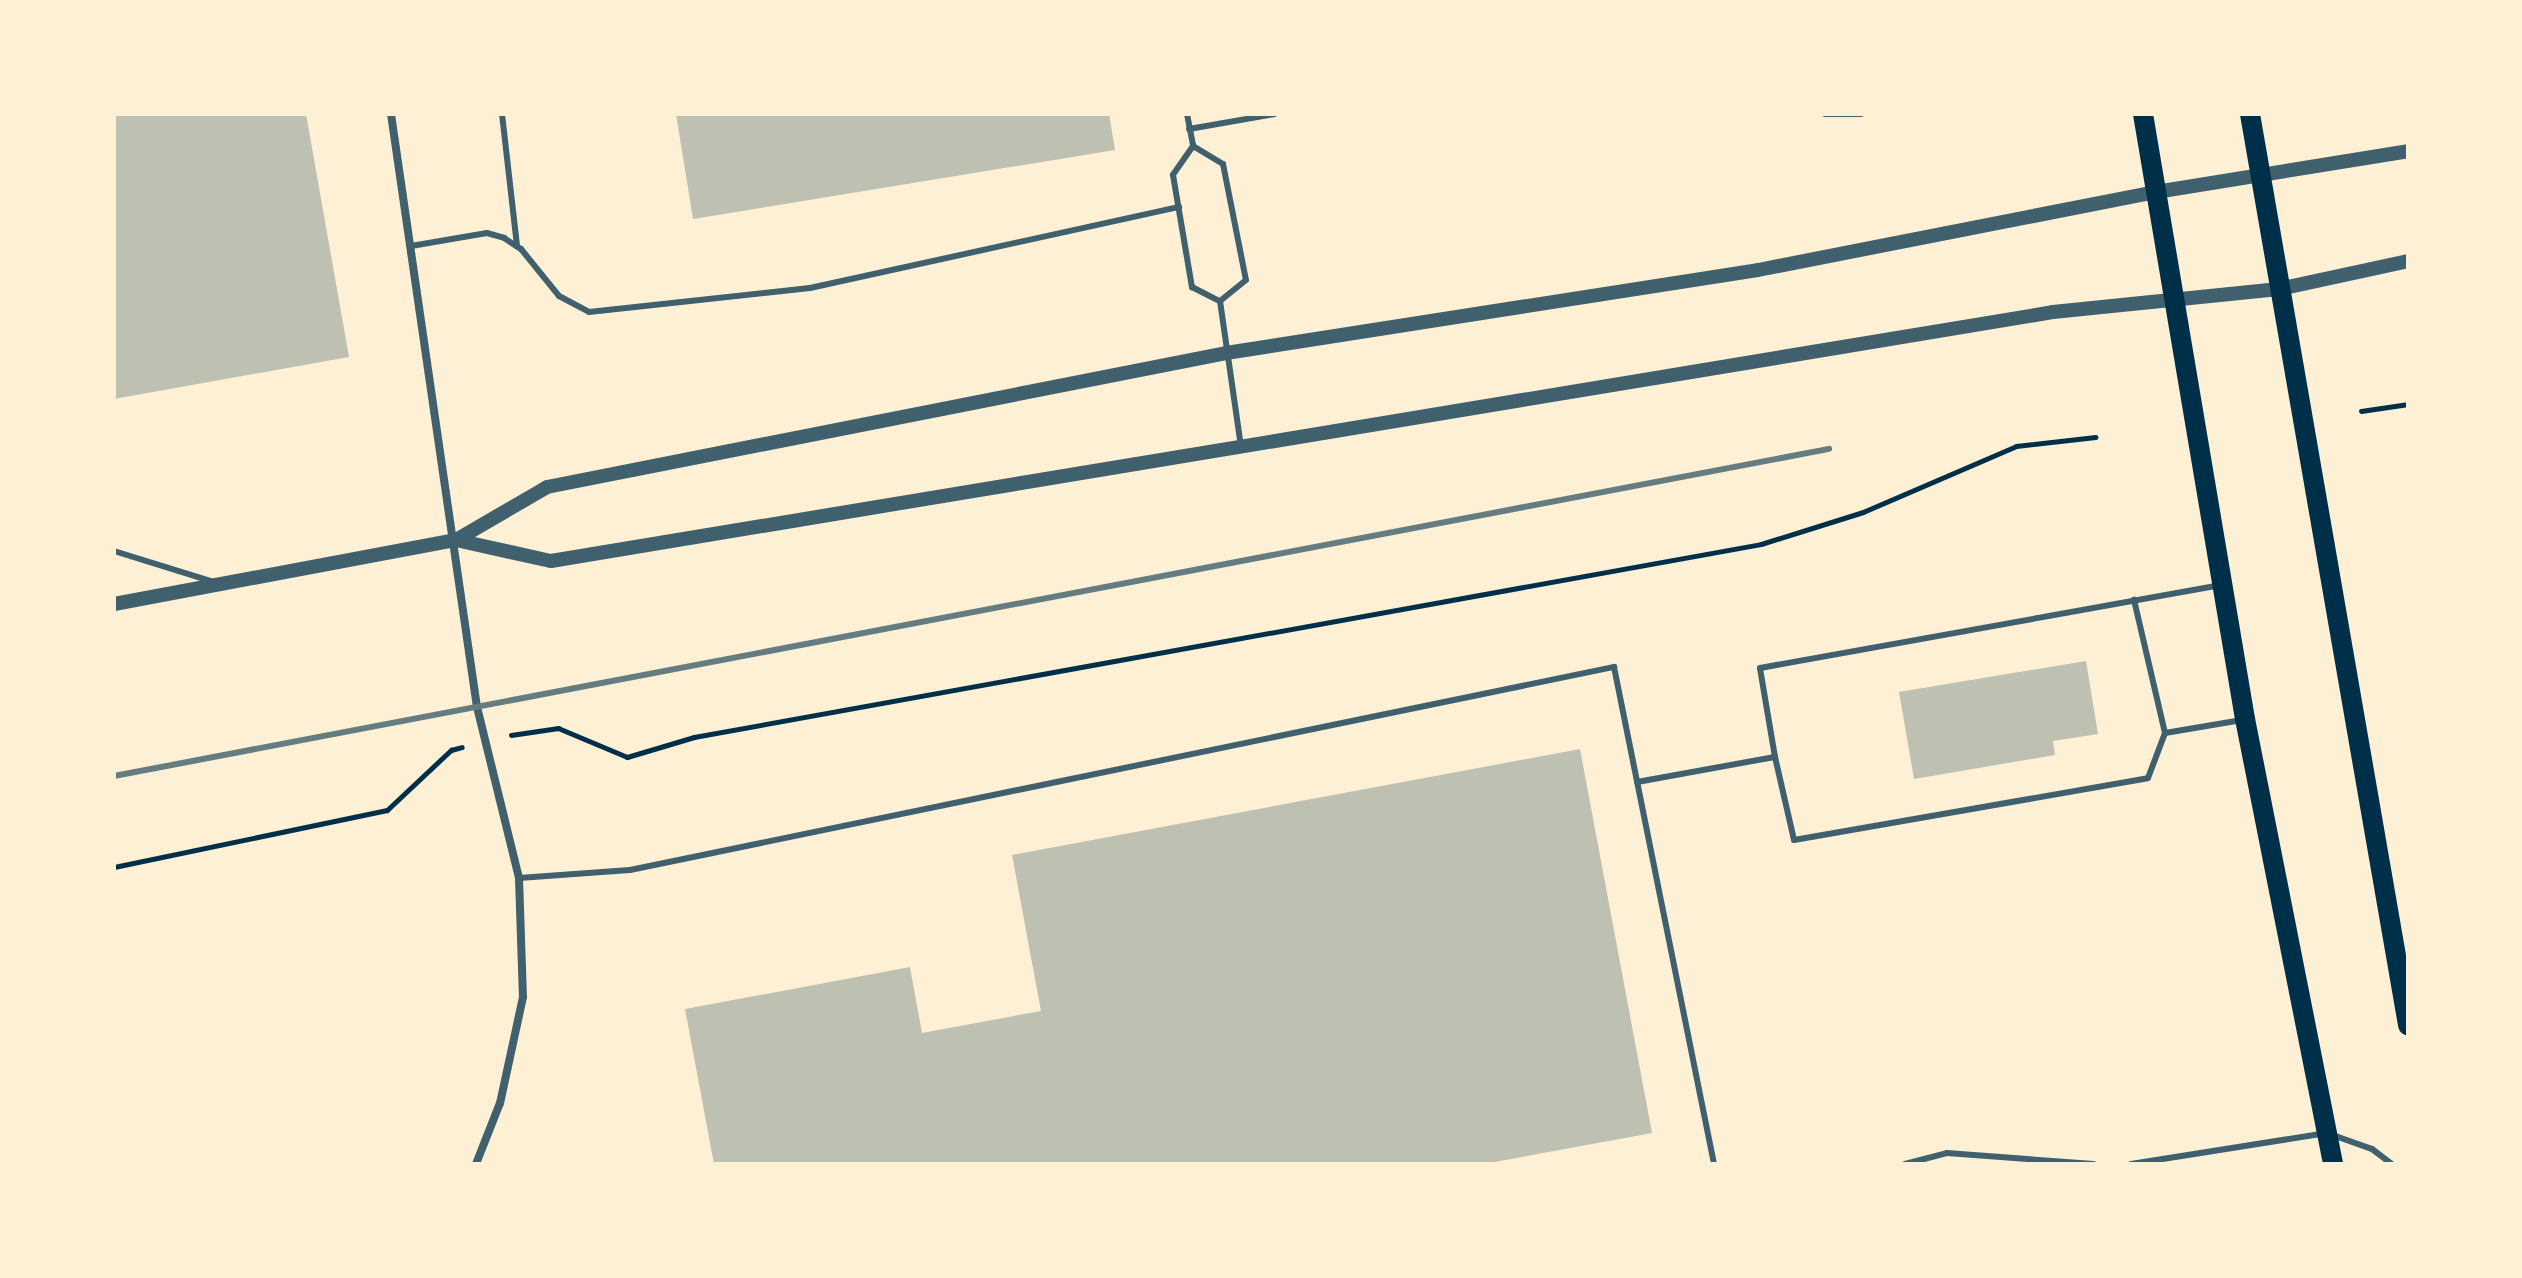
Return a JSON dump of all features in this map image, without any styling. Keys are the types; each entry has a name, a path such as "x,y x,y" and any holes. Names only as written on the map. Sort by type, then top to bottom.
{"main road":[{"path":"2143,114 2245,719 2333,1164"},
{"path":"2250,114 2279,289 2401,948 2408,1025"}],"street":[{"path":"391,114 484,741 519,878 523,997 500,1103 476,1164"},
{"path":"114,604 456,540 547,487 1226,353 1758,270 2156,192 2408,151"},
{"path":"456,540 551,561 2053,312 2177,302 2279,289 2408,261"}],"lane":[{"path":"502,114 517,246"},
{"path":"1187,114 1193,146 1223,164 1246,280 1220,301"},
{"path":"1189,129 1275,114"},
{"path":"1825,114 1861,114"},
{"path":"1193,146 1173,175 1192,287 1220,301"},
{"path":"411,246 487,233 517,246 559,296 589,312 810,288 1179,207"},
{"path":"1220,301 1241,449"},
{"path":"114,551 221,584"},
{"path":"2134,600 2165,733 2148,778 1794,840 1775,757 1760,668 2134,600 2223,584"},
{"path":"519,878 630,870 1614,667 1714,1164"},
{"path":"2165,733 2245,719"},
{"path":"1637,782 1775,757"},
{"path":"2131,1164 2327,1133 2372,1149 2392,1164"},
{"path":"1905,1164 1947,1153 2094,1164"}],"path":[{"path":"2361,411 2408,404"},
{"path":"114,867 387,810 451,750 484,741 558,728 627,757 709,734 1745,547 1863,512 2016,446 2095,437"}],"building":[{"path":"114,114 306,114 349,357 114,399"},
{"path":"676,114 1109,114 1115,150 693,219"},
{"path":"2086,661 2098,734 2053,741 2055,755 1914,779 1899,692"},
{"path":"1580,749 1652,1133 1484,1164 714,1164 685,1009 910,967 922,1033 1041,1011 1012,855"}],"railway":[{"path":"114,776 1829,449"}]}
